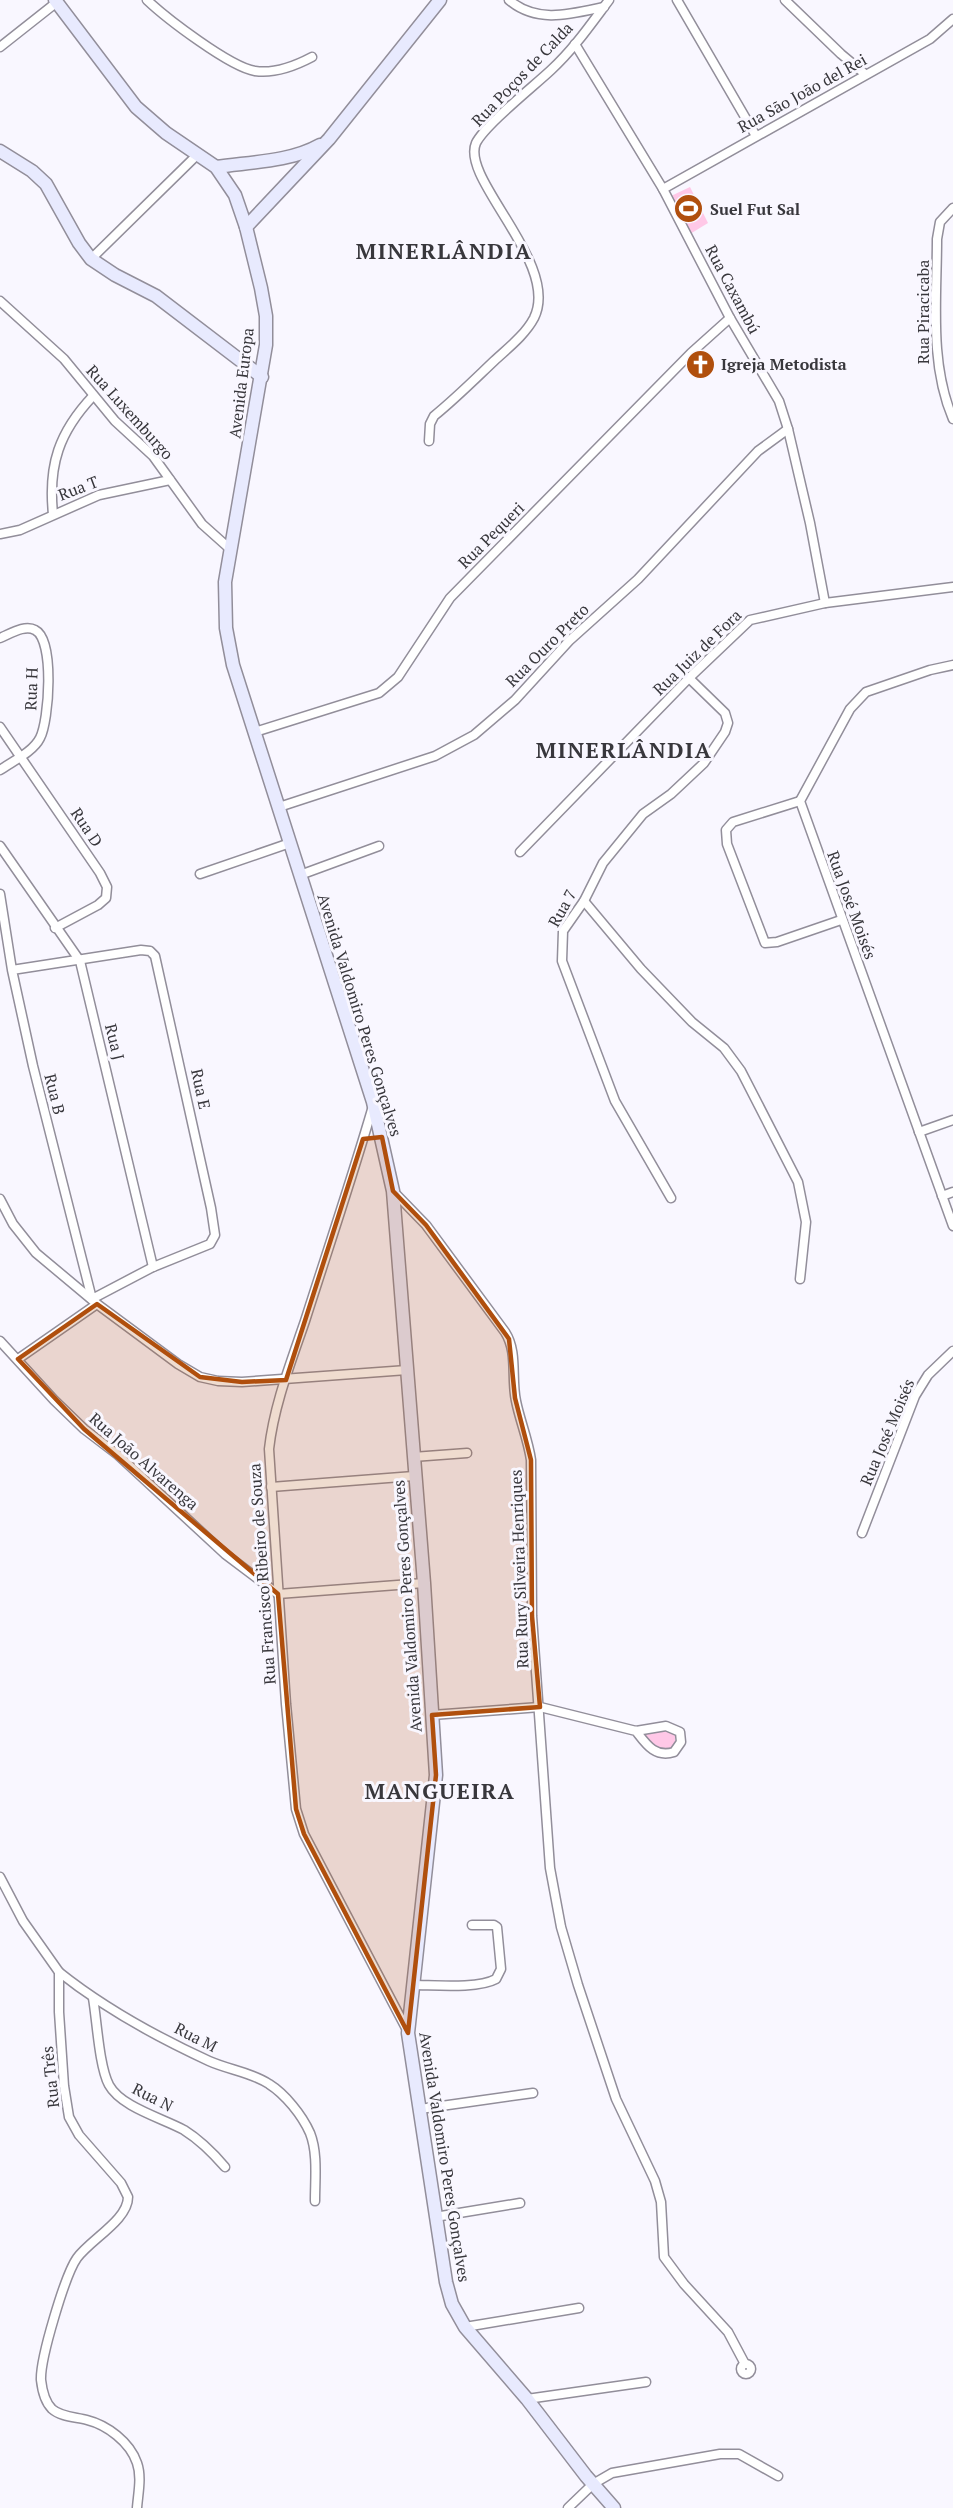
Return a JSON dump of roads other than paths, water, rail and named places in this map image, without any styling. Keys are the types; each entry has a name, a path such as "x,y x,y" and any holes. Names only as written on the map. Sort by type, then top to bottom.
{"street":[{"path":"147,0 190,34 228,59 253,71 267,72 282,69 312,57"},
{"path":"246,226 329,139 440,0"},
{"path":"509,0 526,12 548,16 577,13 606,4"},
{"path":"677,0 756,136"},
{"path":"785,0 865,74"},
{"path":"0,47 56,1"},
{"name":"Avenida Europa","path":"56,1 136,108 216,167 235,195 246,226 266,316 266,345 230,549 225,609 233,665"},
{"name":"Rua Poços de Calda","path":"429,441 430,424 434,417 522,335 534,317 538,302 536,281 531,264 489,190 477,163 474,153 477,142 487,129 554,68 606,4"},
{"name":"Rua São João del Rei","path":"663,189 930,39 953,19"},
{"name":"Rua Caxambú","path":"575,44 663,189 730,318 778,401 788,429 810,523 825,603"},
{"path":"216,167 283,157 310,150 329,139"},
{"path":"0,151 32,171 45,184 79,243 91,259 115,275 156,296 262,377"},
{"path":"91,259 197,155"},
{"path":"283,157 293,166 295,176"},
{"name":"Rua Piracicaba","path":"953,208 940,222 937,239 938,372 944,398 953,419"},
{"name":"Rua Luxemburgo","path":"0,301 64,359 123,430 153,456 201,525 230,549"},
{"name":"Rua Pequeri","path":"255,732 368,697 388,686 398,677 450,598 691,353 730,318"},
{"path":"53,514 53,469 60,443 69,423 93,396"},
{"name":"Rua Ouro Preto","path":"279,807 435,756 474,735 515,700 569,641 638,579 758,451 788,429"},
{"name":"Rua T","path":"0,534 20,530 99,495 170,480"},
{"name":"Rua Juiz de Fora","path":"520,852 689,678 750,620 825,603 953,587"},
{"name":"Rua H","path":"0,638 30,628 39,633 46,646 48,674 44,724 40,737 34,747 0,770"},
{"name":"Avenida Valdomiro Peres Gonçalves","path":"233,665 374,1102 393,1191 424,1583 436,1775 408,2032 446,2282 452,2304 465,2328 615,2508"},
{"path":"841,920 777,942 768,944 763,942 727,844 726,830 733,822 800,801 850,709 859,697 866,692 930,670 953,665"},
{"name":"Rua 7","path":"671,1198 615,1101 562,961 563,931 584,901 603,863 621,840 643,814 671,794 704,763 725,732 728,723 725,713 689,678"},
{"name":"Rua D","path":"0,727 100,873 107,887 106,898 98,905 55,928"},
{"name":"Rua José Moisés","path":"800,801 953,1226"},
{"path":"200,874 290,843"},
{"name":"Rua J","path":"0,846 80,961 153,1267"},
{"path":"300,875 379,846"},
{"name":"Rua B","path":"0,894 12,970 55,1157 94,1301"},
{"path":"584,901 640,969 692,1022 724,1048 741,1071 798,1182 806,1222 800,1279"},
{"name":"Rua E","path":"12,970 141,950 150,951 158,960 212,1208 215,1235 210,1244 204,1248 153,1267 94,1301 18,1359"},
{"name":"Rua Francisco Ribeiro de Souza","path":"374,1102 286,1380 272,1428 269,1449 278,1594 296,1809 304,1834 408,2032"},
{"path":"919,1132 953,1120"},
{"path":"363,1139 382,1137"},
{"name":"Rua Rury Silveira Henriques","path":"393,1191 432,1233 511,1345 515,1398 531,1460 532,1616 550,1868 561,1927 616,2099 655,2181 661,2202 664,2257 684,2284 728,2332 745,2364"},
{"path":"942,1196 953,1192"},
{"path":"0,1199 13,1224 36,1253 94,1301 178,1364 200,1377 218,1381 242,1382 407,1371"},
{"name":"Rua João Alvarenga","path":"0,1341 84,1429 118,1455 225,1554 278,1594"},
{"name":"Rua José Moisés","path":"862,1533 915,1396 928,1375 953,1351"},
{"path":"413,1457 467,1453"},
{"path":"272,1487 414,1476"},
{"path":"278,1594 424,1583"},
{"path":"432,1715 540,1707 636,1731 670,1726 680,1732 681,1742 672,1752 658,1752 649,1747 636,1731"},
{"path":"0,1876 23,1921 59,1972"},
{"path":"413,1985 466,1984 489,1982 496,1979 501,1969 497,1927 472,1924"},
{"name":"Rua M","path":"59,1972 93,1998 208,2060 269,2084 292,2107 310,2133 314,2148 315,2201"},
{"name":"Rua Três","path":"59,1972 64,2086 69,2117 79,2135 124,2187 128,2197 124,2213 82,2251 66,2280 43,2361 42,2386 47,2403 52,2409 103,2426 121,2440 133,2454 137,2461 140,2478 137,2508"},
{"name":"Rua N","path":"93,1998 104,2072 114,2092 127,2102 185,2131 206,2146 225,2167"},
{"path":"420,2109 533,2093"},
{"path":"435,2217 520,2203"},
{"path":"465,2328 579,2308"},
{"path":"526,2399 646,2382"},
{"path":"568,2508 593,2484 612,2473 720,2454 740,2454 778,2476"}],"place":[{"name":"Suel Fut Sal","path":"689,209"},
{"name":"Igreja Metodista","path":"700,364"}],"district":[{"name":"MINERLÂNDIA","path":"444,250"},
{"name":"MINERLÂNDIA","path":"624,749"},
{"name":"MANGUEIRA","path":"440,1790"}]}
